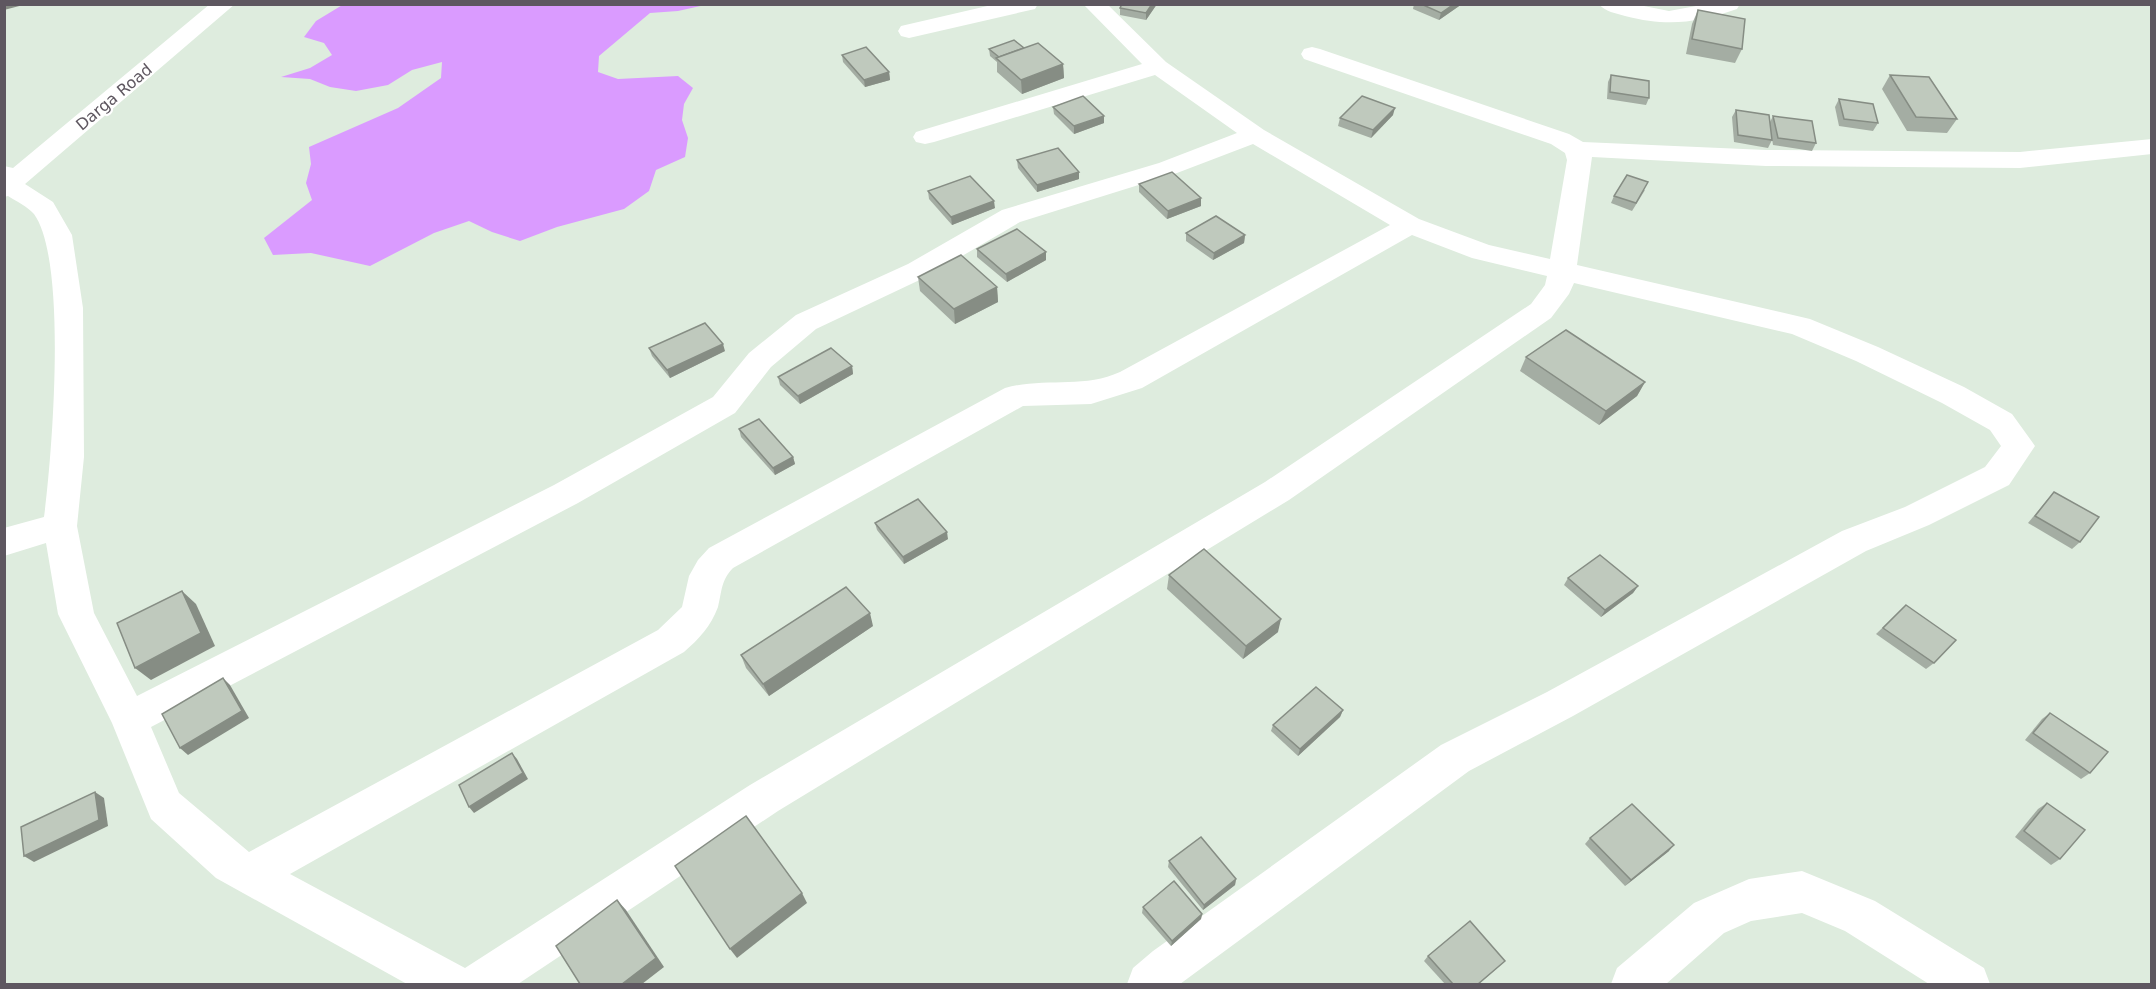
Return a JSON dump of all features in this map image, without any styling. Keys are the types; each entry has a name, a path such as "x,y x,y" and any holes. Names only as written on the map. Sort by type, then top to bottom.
{"street":[{"name":"Darga Road","path":"6,183 224,4"},
{"path":"909,31 1027,4"},
{"path":"1094,4 1158,67 1255,135 1410,225 1482,252 1800,326 1867,354 2001,422 2019,446 1997,476 1917,516 1854,541 1560,705 1455,758 1168,966 1149,984"},
{"path":"1610,4 1655,17 1669,18 1705,14 1729,4"},
{"path":"1312,54 1560,139 1577,148 1766,159 2020,160 2151,146"},
{"path":"925,137 1158,67"},
{"path":"129,719 566,494 724,405 760,360 806,322 918,270 1011,216 1168,168 1255,135"},
{"path":"480,984 764,798 1277,491 1541,311 1559,287 1580,160 1577,148"},
{"path":"6,183 44,208 58,235 69,308 68,457 60,526 76,614 129,719 165,806 231,864 450,984"},
{"path":"249,874 671,640 688,626 699,610 705,577 710,567 721,558 1016,396 1037,392 1089,393 1113,388 1131,380 1410,225"},
{"path":"4,543 60,526"},
{"path":"1633,984 1709,918 1749,900 1802,892 1860,916 1968,984"}],"shaded area":[{"path":"344,4 705,5 678,11 650,13 599,56 598,72 618,79 678,76 693,88 684,104 682,120 688,138 685,157 656,170 649,191 624,209 557,227 520,241 492,232 469,221 434,233 370,266 311,253 273,255 264,238 312,200 306,183 311,164 309,147 398,108 441,78 442,62 412,70 388,85 356,91 330,87 310,79 281,77 310,68 332,55 324,43 304,37 316,21"}],"building":[{"path":"1122,4 1152,4 1146,13 1120,8"},
{"path":"1421,4 1454,4 1441,13"},
{"path":"1698,10 1745,19 1742,49 1692,39"},
{"path":"1014,40 1024,48 999,57 989,49"},
{"path":"1038,43 1063,64 1021,80 996,58"},
{"path":"866,47 889,72 864,80 842,55"},
{"path":"1611,75 1649,81 1649,98 1610,92"},
{"path":"1890,75 1929,77 1957,119 1916,117"},
{"path":"1083,96 1104,116 1074,126 1053,107"},
{"path":"1362,96 1395,108 1373,130 1340,118"},
{"path":"1839,99 1873,104 1878,123 1844,119"},
{"path":"1736,110 1769,115 1772,140 1738,135"},
{"path":"1773,116 1812,121 1816,143 1778,138"},
{"path":"1058,148 1079,172 1037,185 1017,160"},
{"path":"1172,172 1201,198 1168,211 1139,184"},
{"path":"1627,175 1648,182 1636,203 1614,196"},
{"path":"970,176 994,201 951,217 928,191"},
{"path":"1216,216 1245,235 1214,253 1186,233"},
{"path":"1017,229 1046,252 1006,274 977,249"},
{"path":"961,255 997,287 954,309 918,277"},
{"path":"705,323 723,344 667,370 649,348"},
{"path":"1566,330 1645,382 1606,411 1526,357"},
{"path":"831,348 852,366 798,396 778,377"},
{"path":"759,419 793,457 773,468 739,429"},
{"path":"2054,492 2099,517 2080,542 2035,516"},
{"path":"918,499 947,532 903,557 875,523"},
{"path":"1204,549 1281,619 1246,646 1169,575"},
{"path":"1600,555 1638,586 1605,610 1568,578"},
{"path":"846,587 870,613 763,684 741,655"},
{"path":"182,591 201,633 135,668 117,623"},
{"path":"1906,605 1956,640 1934,663 1883,628"},
{"path":"223,678 242,711 180,748 162,714"},
{"path":"1316,687 1343,710 1300,749 1273,725"},
{"path":"2050,713 2108,752 2090,773 2033,733"},
{"path":"512,753 523,773 469,807 459,785"},
{"path":"95,792 99,820 24,856 21,827"},
{"path":"2047,803 2085,830 2060,859 2024,831"},
{"path":"1632,804 1674,845 1631,880 1590,838"},
{"path":"746,816 802,893 730,949 675,866"},
{"path":"1201,837 1236,879 1204,905 1169,861"},
{"path":"1174,881 1202,914 1172,941 1143,907"},
{"path":"617,900 656,958 622,984 580,984 556,946"},
{"path":"1470,921 1505,961 1478,984 1453,984 1428,956"}]}
